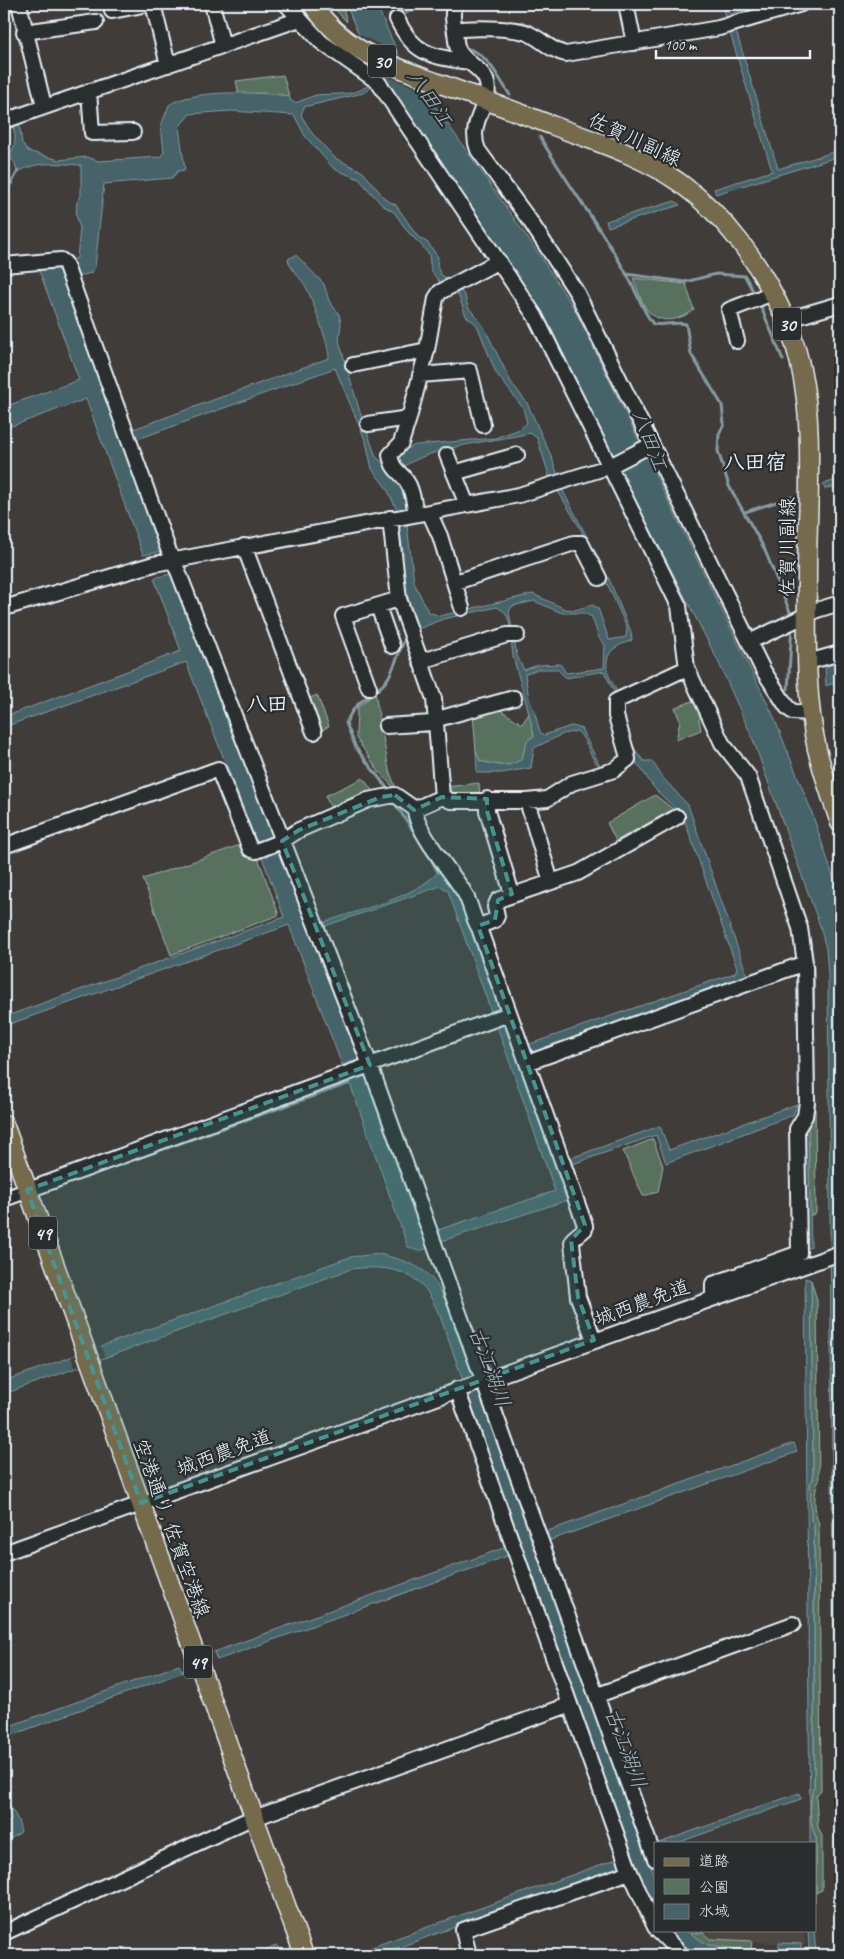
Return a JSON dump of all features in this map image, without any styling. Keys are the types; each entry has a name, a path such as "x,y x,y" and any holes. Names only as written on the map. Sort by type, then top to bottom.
{"main road":[{"name":"佐賀川副線","path":"312,4 334,33 387,64 612,147 652,166 680,184 732,232 755,261 763,298 786,320 804,384 808,435 797,619 808,662 811,713 817,749 838,812"},
{"name":"49","path":"4,1124 27,1190"},
{"name":"空港通り, 佐賀空港線","path":"27,1190 304,1955"}],"street":[{"path":"19,4 24,32 44,106"},
{"path":"112,12 138,4"},
{"path":"154,4 168,65"},
{"path":"212,4 223,46"},
{"path":"286,4 322,42 374,79 499,260 535,316 608,467 679,606 687,668 722,743 748,776 800,928 805,963 807,1102 804,1116 797,1130 799,1253 713,1284 713,1298"},
{"path":"457,4 452,15 458,50 485,77 488,84 485,101 477,120 473,137 478,150 519,205 577,293 763,670 787,707 793,712 811,713"},
{"path":"626,4 634,42"},
{"path":"455,30 467,27 525,32 559,53 566,54 719,28 801,4"},
{"path":"9,118 300,19"},
{"path":"397,19 405,36 419,50 447,59 468,62"},
{"path":"24,32 96,22"},
{"path":"89,91 92,133 133,132"},
{"path":"4,265 61,260 65,263 172,560 178,571 370,1065 598,1695 654,1856"},
{"path":"462,608 456,582 440,536 419,514 407,482 395,469 390,455 401,443 410,418 427,350 436,298 440,292 499,260"},
{"path":"737,341 729,310 763,298"},
{"path":"786,320 840,304"},
{"path":"353,364 427,350"},
{"path":"420,375 470,371 483,425"},
{"path":"368,424 410,418"},
{"path":"4,608 172,560 467,505 557,484 608,467 651,445"},
{"path":"447,455 467,505"},
{"path":"454,473 517,455"},
{"path":"392,518 399,599 434,699 442,797"},
{"path":"456,582 574,543 581,543 599,578"},
{"path":"244,546 314,732"},
{"path":"369,688 343,616 399,599"},
{"path":"749,642 797,619 840,603"},
{"path":"378,606 392,646"},
{"path":"421,661 512,635"},
{"path":"808,662 840,653"},
{"path":"415,809 442,797 451,801 487,799 527,801 547,798 572,783 614,770 628,757 616,716 618,699 687,668"},
{"path":"386,726 432,723 514,698"},
{"path":"4,846 218,769 250,848 256,851 282,841 299,830 368,800 391,795 415,809"},
{"path":"487,799 487,811 512,894"},
{"path":"527,801 551,882"},
{"path":"415,809 415,816 429,841 466,894 585,1225 585,1229 573,1239 572,1243 578,1297 594,1340"},
{"path":"479,928 495,920 498,916 495,907 498,900 578,873 677,817"},
{"path":"526,1063 805,963"},
{"path":"4,1198 509,1014"},
{"name":"城西農免道","path":"4,1553 840,1253"},
{"path":"457,1389 630,1872 654,1925"},
{"path":"598,1695 793,1624"},
{"path":"4,1933 254,1818 569,1704"},
{"path":"469,1955 463,1930 630,1872"},
{"path":"659,1932 682,1955"}],"highlighted area":[{"path":"395,795 414,810 442,797 487,799 487,811 512,894 498,900 495,920 478,926 585,1225 571,1240 578,1297 594,1340 141,1503 27,1190 370,1065 282,841 299,830 381,797"}],"shaded area":[{"path":"702,1932 804,1932 805,1945 710,1939"}],"green space":[{"path":"330,4 342,4 347,22"},
{"path":"388,4 417,4 418,8 402,16 390,10"},
{"path":"283,75 289,96 264,93 239,94 236,81"},
{"path":"633,278 686,284 694,310 684,316 667,320 655,317 647,310"},
{"path":"375,693 389,770 397,791 379,772 356,738 357,708"},
{"path":"317,695 329,726 319,732 305,700"},
{"path":"697,699 706,715 699,719 701,730 676,740 680,721 675,708"},
{"path":"499,709 522,724 530,712 534,736 527,741 522,759 507,765 480,761 476,751 473,714"},
{"path":"757,776 811,941 814,969 816,1213 810,1216 808,1128 810,1118 809,959 751,778"},
{"path":"363,778 374,793 333,812 325,796"},
{"path":"479,783 480,796 449,796 446,787"},
{"path":"655,795 673,809 616,841 607,823"},
{"path":"243,844 249,856 257,855 279,915 171,955 143,879"},
{"path":"653,1139 663,1166 658,1192 643,1196 623,1151"},
{"path":"811,1280 817,1300 819,1481 815,1502 819,1524 821,1790 816,1796 818,1827 822,1836 822,1890 816,1893 816,1838 810,1812 814,1785 814,1524 811,1521 810,1483 813,1479"},
{"path":"702,1932 710,1939 752,1941 751,1951 708,1945 688,1934"}],"water":[{"path":"346,4 376,4 398,53 536,250 575,310 773,715 811,810 840,897 840,1955 836,1955 828,975 826,949 820,926 752,737 718,661 615,461 548,322 410,121 357,31"},
{"path":"722,4 726,4 730,14 762,4 780,4 727,20"},
{"path":"736,31 778,169 840,150 840,156 716,194 714,189 772,171 730,33"},
{"path":"368,85 370,88 363,93 304,107 301,115 312,133 335,158 363,172 386,200 396,205 418,237 428,243 438,257 437,266 441,275 453,281 465,296 468,307 483,325 511,382 527,403 552,458 563,491 609,579 631,632 632,640 612,651 607,663 608,673 619,697 630,739 644,761 652,761 663,778 688,805 748,978 531,1056 527,1045 735,973 737,968 684,819 656,790 631,758 603,769 595,761 577,731 563,734 534,748 531,768 501,773 477,773 476,751 480,761 502,765 512,764 522,759 527,741 534,736 513,656 508,618 497,607 443,619 416,630 415,619 402,578 403,551 396,508 387,489 372,469 366,442 335,368 135,440 131,430 329,358 323,333 305,285 289,263 288,259 296,255 324,284 329,301 339,314 341,323 339,341 359,409 376,457 390,469 401,451 416,445 495,438 520,429 527,423 523,408 496,373 477,325 466,316 459,297 450,284 439,281 431,271 429,255 408,232 394,212 382,205 359,179 334,169 305,136 294,115 231,111 190,114 179,127 185,170 178,171 172,178 104,184 95,267 91,273 77,277 72,260 77,258 80,228 76,215 77,202 81,196 81,165 40,164 17,173 15,163 9,156 15,140 10,113 4,114 4,99 7,98 19,123 22,143 28,151 59,160 87,157 98,161 160,157 164,152 161,126 169,105 193,96 227,93 262,93 289,96 291,101 295,103 312,96 344,94 362,89","holes":["530,433 537,438 550,478 580,528 606,581 627,628 626,637 609,640 598,608 592,605 575,610 565,609 533,594 440,616 428,612 414,582 407,525 408,506 403,487 393,475 406,465 439,451","534,601 562,613 584,613 592,617 599,638 605,645 604,668 566,673 560,664 538,665 524,670 517,656 509,612 512,606","539,669 557,669 566,678 604,671 616,696 623,757 609,766 599,764 581,728 571,726 544,735 540,732 529,699 525,674"]},
{"path":"675,201 680,205 608,227 606,221"},
{"path":"59,267 163,551 143,555 86,399 4,429 4,407 79,380 39,270"},
{"path":"840,479 840,485 825,489 823,484"},
{"path":"171,574 273,837 257,843 186,662 4,727 4,717 181,651 154,578"},
{"path":"840,662 840,681 826,686 825,667"},
{"path":"279,850 361,1059 342,1065 289,925 4,1026 4,1017 284,917 262,857"},
{"path":"438,872 447,879 466,913 484,957 502,1010 492,1014 448,891 441,886 325,926 325,922 401,896 428,881"},
{"path":"507,1022 571,1199 442,1241 438,1230 555,1191 497,1026"},
{"path":"366,1075 429,1248 418,1251 408,1247 349,1081"},
{"path":"797,1104 793,1115 666,1163 656,1135 570,1165 568,1159 660,1126 669,1150"},
{"path":"808,1128 811,1247 805,1249 803,1129"},
{"path":"379,1254 416,1266 432,1279 445,1299 654,1875 654,1910 647,1895 440,1316 422,1285 398,1271 379,1268 351,1269 4,1394 4,1381 350,1257"},
{"path":"805,1278 811,1280 813,1479 810,1483 811,1521 814,1524 814,1785 811,1797 811,1812 812,1826 816,1838 816,1842 810,1842"},
{"path":"794,1443 797,1452 548,1541 545,1532"},
{"path":"506,1547 510,1555 217,1660 214,1652"},
{"path":"179,1665 183,1672 4,1738 4,1728"},
{"path":"799,1793 801,1799 680,1842 662,1842"},
{"path":"4,1796 18,1820 21,1832 4,1843 4,1825 12,1819 4,1805"},
{"path":"619,1858 622,1866 378,1955 350,1955"},
{"path":"669,1932 688,1932 708,1945 771,1953 779,1951 779,1943 801,1944 801,1951 805,1951 809,1948 808,1932 814,1932 816,1955 696,1955 684,1947"},
{"path":"277,1945 281,1955 253,1955"}],"pier":[{"path":"355,32 405,58 427,92 379,73"},
{"path":"101,1346 105,1357 75,1368 71,1357"}],"waterway":[{"path":"445,4 447,33 450,40"},
{"path":"465,48 473,50 486,60 510,95"},
{"path":"540,137 630,279 645,312 653,324 686,324 691,354 722,405 724,424 719,434 718,451 729,486 764,548 792,617"},
{"path":"4,185 11,184 18,171"},
{"path":"626,274 685,282 716,274 745,276 755,295"},
{"path":"759,302 783,360"},
{"path":"745,512 792,497"},
{"path":"788,689 792,625"},
{"path":"390,792 356,748 346,723 355,707 386,681 407,635"},
{"path":"393,801 419,839"},
{"path":"424,846 438,872"},
{"path":"51,1189 350,1083"},
{"path":"833,1926 840,1926"}],"district":[{"name":"八田宿","path":"755,462"},
{"name":"八田","path":"267,704"}],"water label":[{"name":"八田江","path":"430,98"},
{"name":"八田江","path":"650,440"},
{"name":"古江湖川","path":"490,1367"},
{"name":"古江湖川","path":"626,1748"}]}
